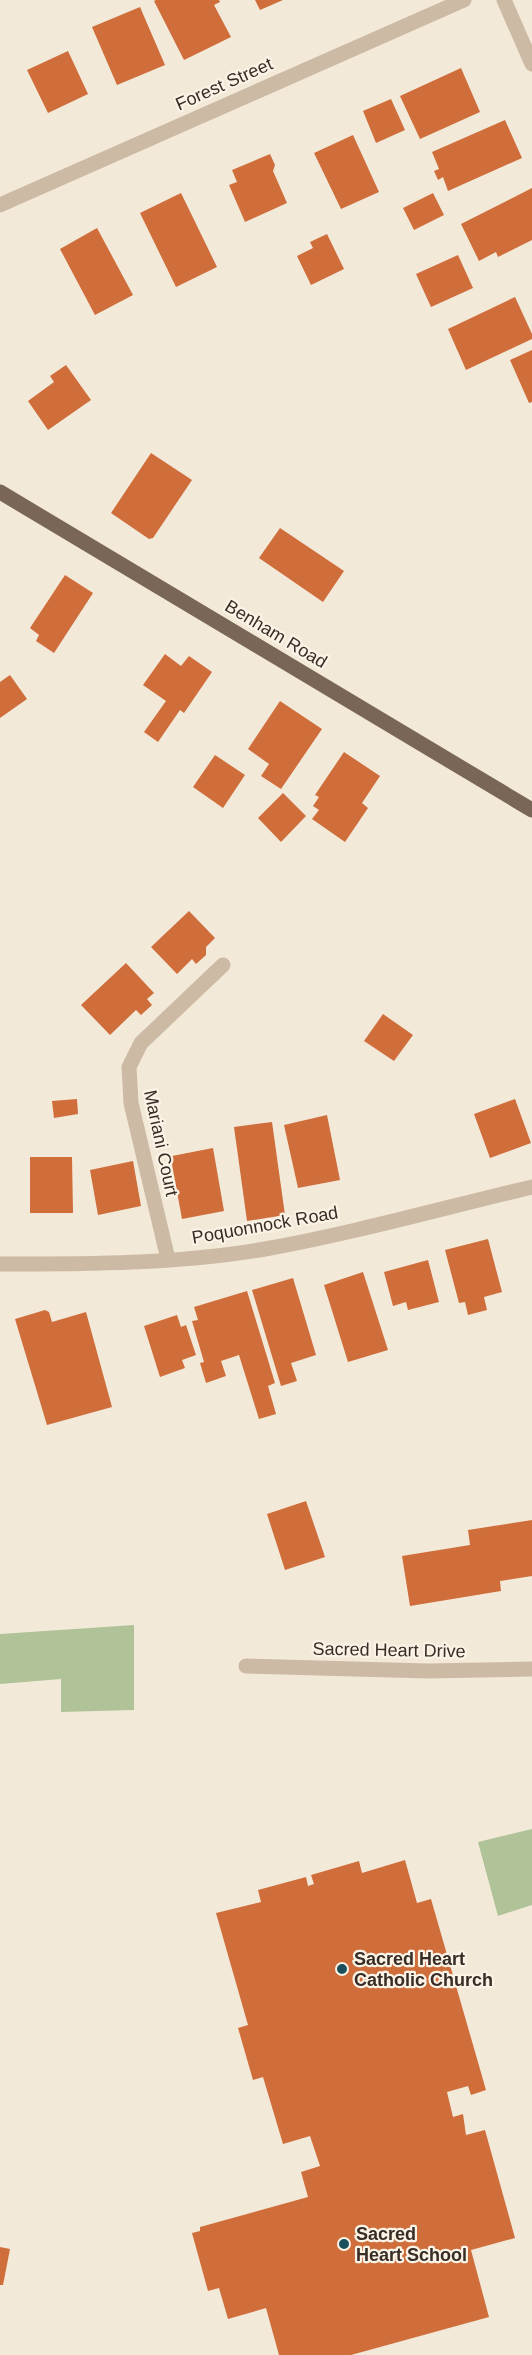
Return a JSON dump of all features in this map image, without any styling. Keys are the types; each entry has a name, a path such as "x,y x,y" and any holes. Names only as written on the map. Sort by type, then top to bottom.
{"main road":[{"name":"Benham Road","path":"0,492 532,810"}],"street":[{"name":"Forest Street","path":"0,205 464,0"},
{"path":"504,0 532,64"},
{"name":"Mariani Court","path":"168,1259 131,1103 128,1084 129,1067 141,1043 223,965"},
{"name":"Poquonnock Road","path":"0,1264 82,1264 168,1259 264,1249 532,1187"},
{"name":"Sacred Heart Drive","path":"246,1666 428,1671 532,1669"}],"green space":[{"path":"134,1625 134,1710 61,1712 61,1679 0,1684 0,1634"},
{"path":"532,1829 532,1905 498,1916 478,1842"}],"building":[{"path":"219,0 220,2 214,5 231,37 184,60 154,1"},
{"path":"255,0 283,0 260,10"},
{"path":"140,7 165,65 117,85 92,27"},
{"path":"68,51 88,94 48,113 27,70"},
{"path":"461,68 480,112 420,139 400,96"},
{"path":"391,99 405,130 376,143 363,111"},
{"path":"505,120 522,158 448,191 443,177 438,180 434,171 439,169 432,152"},
{"path":"353,135 379,192 341,209 314,153"},
{"path":"270,154 275,165 273,171 287,203 245,222 229,185 237,182 232,170"},
{"path":"532,188 532,240 498,257 496,252 479,261 461,224"},
{"path":"181,193 217,267 176,287 140,213"},
{"path":"433,193 444,215 414,230 403,208"},
{"path":"97,228 133,295 95,315 60,249"},
{"path":"327,234 344,269 311,285 297,256 313,248 310,242"},
{"path":"458,255 473,288 431,307 416,274"},
{"path":"515,297 532,334 532,339 466,370 448,329"},
{"path":"532,350 532,402 529,403 510,360"},
{"path":"66,365 91,400 48,430 28,401 54,382 50,376"},
{"path":"151,453 192,480 153,538 149,539 111,513"},
{"path":"280,528 344,571 323,602 259,558"},
{"path":"65,575 93,593 54,653 36,641 39,635 30,628"},
{"path":"165,654 181,666 189,656 212,672 184,713 180,710 158,742 144,732 166,701 143,685"},
{"path":"10,675 27,699 0,718 0,682"},
{"path":"280,701 322,729 281,789 261,776 269,764 248,749"},
{"path":"344,752 380,776 362,803 368,808 345,842 312,819 319,810 313,806 319,797 315,795"},
{"path":"215,755 245,775 223,808 193,787"},
{"path":"283,793 306,816 281,842 258,818"},
{"path":"189,911 215,938 206,947 206,955 196,964 192,959 177,974 151,947"},
{"path":"126,963 154,993 147,999 152,1005 141,1015 136,1010 110,1035 81,1005"},
{"path":"383,1014 413,1035 394,1061 364,1041"},
{"path":"77,1099 78,1114 54,1118 52,1101"},
{"path":"515,1099 531,1143 490,1158 474,1114"},
{"path":"327,1115 340,1180 298,1188 284,1125"},
{"path":"272,1122 285,1215 247,1221 234,1127"},
{"path":"213,1148 224,1211 182,1219 172,1156"},
{"path":"30,1157 72,1157 73,1213 30,1213"},
{"path":"133,1161 141,1206 98,1215 90,1170"},
{"path":"488,1239 502,1292 484,1297 487,1310 468,1315 465,1302 459,1303 445,1250"},
{"path":"428,1260 439,1302 408,1310 406,1302 393,1306 384,1272"},
{"path":"363,1272 388,1350 348,1362 324,1285"},
{"path":"293,1278 316,1355 291,1363 297,1381 281,1386 252,1290"},
{"path":"247,1291 275,1383 268,1386 276,1414 259,1419 239,1355 221,1361 226,1376 206,1383 200,1363 204,1362 192,1321 198,1320 194,1307"},
{"path":"45,1310 49,1312 52,1322 86,1312 112,1407 47,1425 15,1319"},
{"path":"177,1315 181,1327 186,1325 196,1355 182,1360 185,1368 160,1377 144,1326"},
{"path":"306,1501 325,1557 285,1570 267,1514"},
{"path":"532,1520 532,1576 500,1581 501,1591 410,1606 402,1556 470,1545 468,1530"},
{"path":"405,1860 417,1903 431,1899 486,2090 471,2095 468,2086 447,2092 453,2117 463,2114 466,2135 485,2130 515,2238 471,2250 489,2317 351,2355 279,2355 266,2308 228,2319 219,2288 208,2291 192,2233 200,2231 200,2227 308,2197 301,2172 320,2166 310,2136 283,2144 263,2077 253,2080 238,2028 248,2025 216,1913 261,1902 258,1890 306,1877 308,1886 314,1884 311,1875 359,1861 362,1873"},
{"path":"0,2247 10,2249 3,2285 0,2285"}],"place":[{"name":"Sacred Heart Catholic Church","path":"342,1969"},
{"name":"Sacred Heart School","path":"344,2244"}]}
